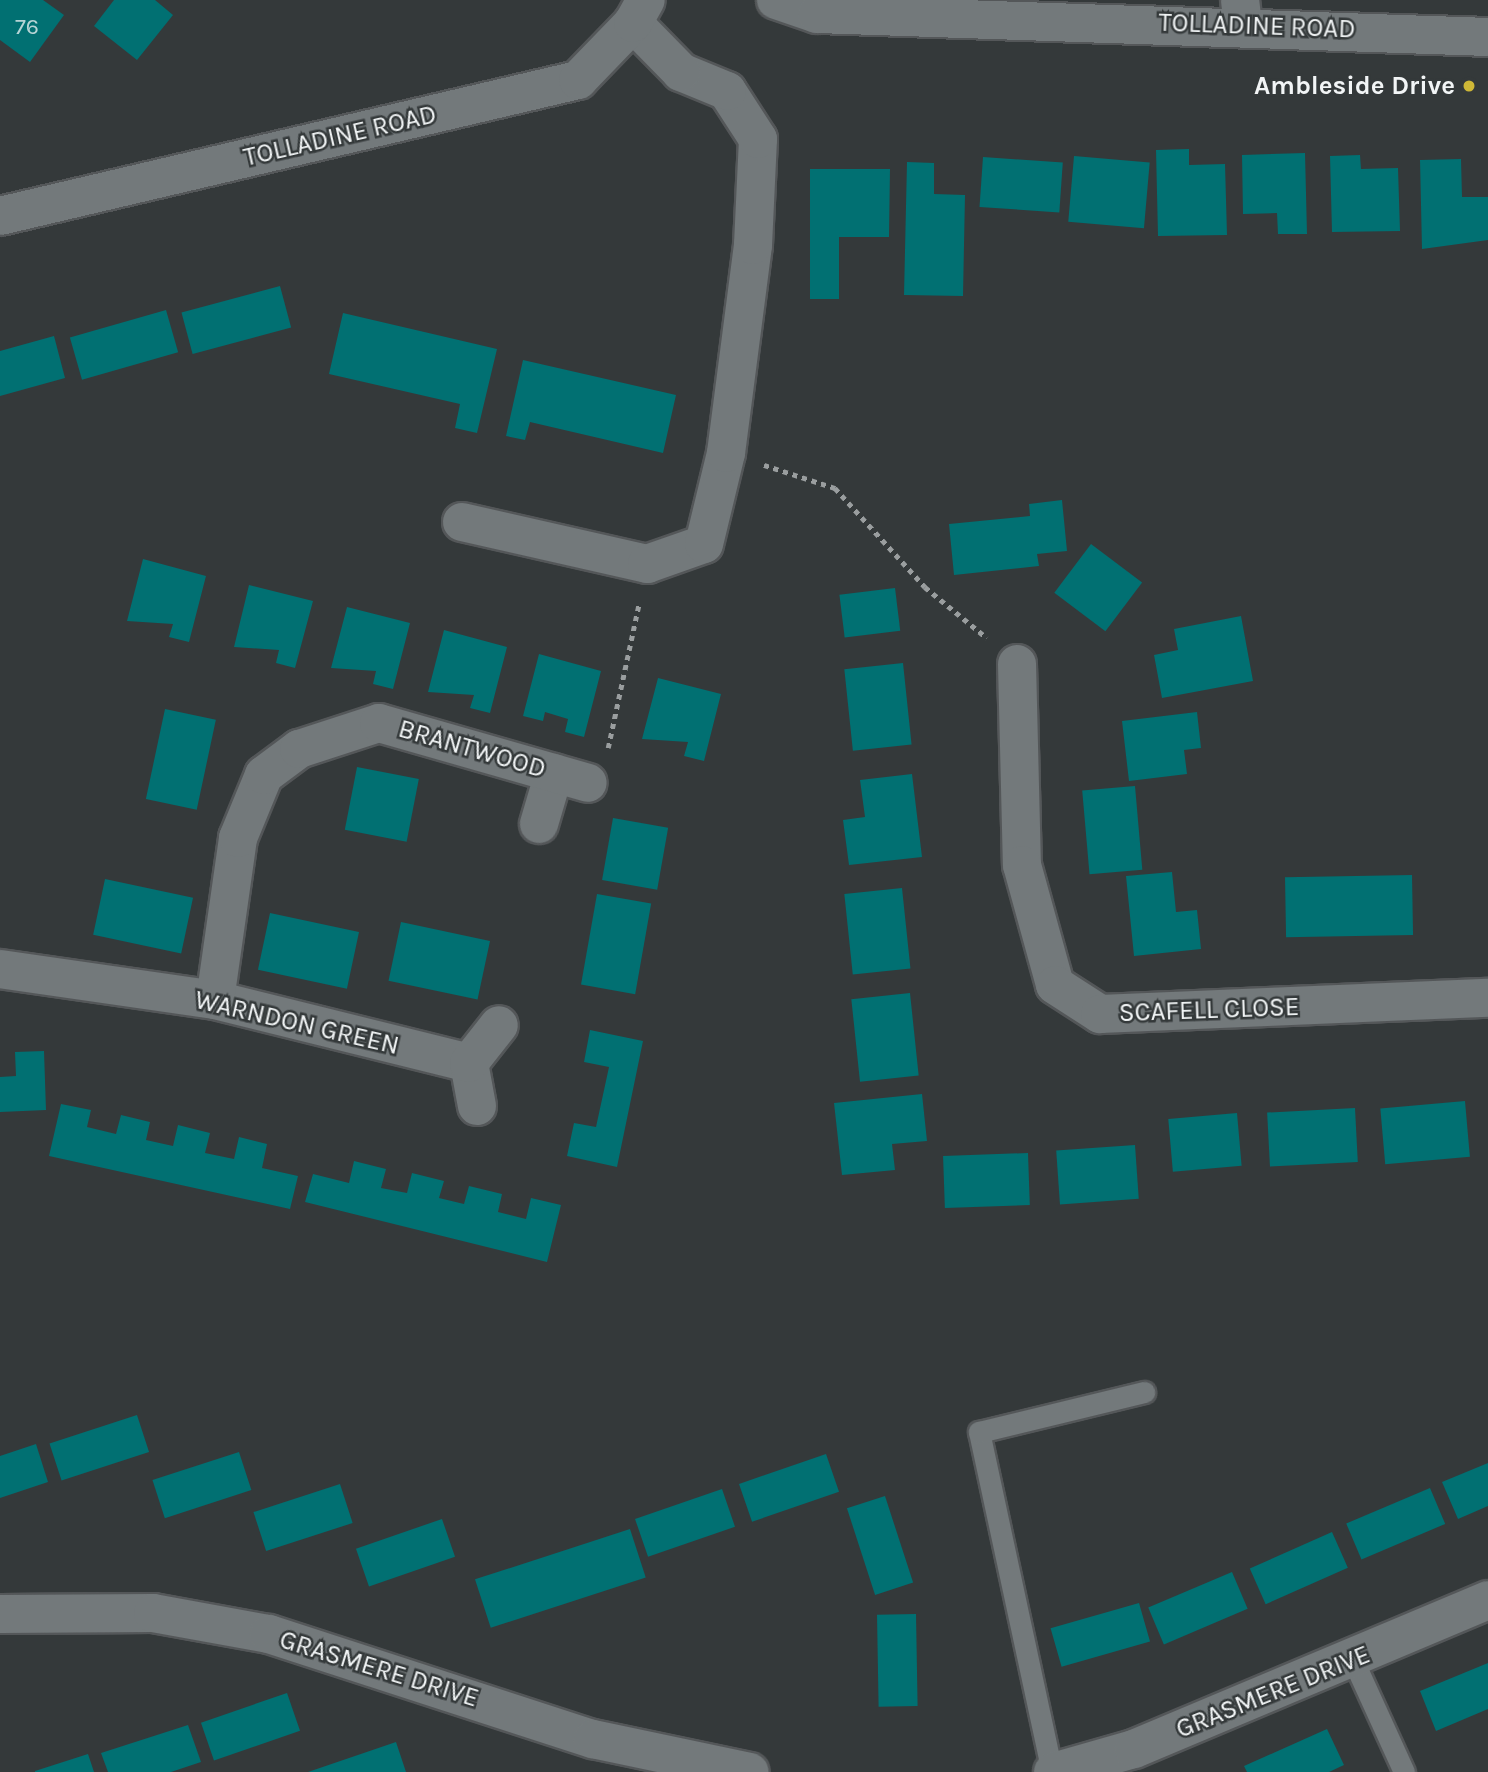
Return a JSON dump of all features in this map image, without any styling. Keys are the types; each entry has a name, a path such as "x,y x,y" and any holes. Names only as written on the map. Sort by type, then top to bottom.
{"street":[{"name":"TOLLADINE ROAD","path":"776,0 817,14 1241,12 1488,37"},
{"name":"TOLLADINE ROAD","path":"0,216 578,80 639,12"},
{"path":"461,522 647,564 704,544 726,453 753,245 758,139 727,91 681,72 639,12"},
{"name":"SCAFELL CLOSE","path":"1017,664 1022,865 1055,985 1100,1014 1488,998"},
{"name":"BRANTWOOD","path":"215,1000 238,838 264,775 299,749 379,723 571,778"},
{"path":"539,824 571,778"},
{"name":"WARNDON GREEN","path":"0,969 215,1000 469,1063"},
{"path":"477,1106 469,1063 499,1025"},
{"name":"GRASMERE DRIVE","path":"1053,1772 1134,1749 1353,1660 1488,1600"},
{"name":"GRASMERE DRIVE","path":"0,1614 153,1613 269,1634 593,1739 750,1772"}],"lane":[{"path":"1053,1772 979,1432 1144,1392"},
{"path":"1353,1660 1404,1772"}],"path":[{"path":"726,453 835,488 925,587 1017,664"},
{"path":"571,778 602,776 647,564"}],"building":[{"path":"0,0 43,0 64,15 30,62 0,40"},
{"path":"114,0 155,0 173,15 137,60 94,26"},
{"path":"1189,149 1189,165 1225,164 1227,235 1158,236 1156,150"},
{"path":"1305,153 1307,234 1278,234 1277,213 1243,214 1242,155"},
{"path":"1360,155 1361,169 1398,168 1400,231 1332,232 1330,156"},
{"path":"1074,156 1150,163 1144,228 1068,222"},
{"path":"983,157 1063,163 1059,212 980,207"},
{"path":"1461,159 1462,197 1488,197 1488,240 1422,249 1420,160"},
{"path":"907,162 934,163 934,194 965,195 963,296 904,295"},
{"path":"810,169 890,169 889,237 839,237 839,299 810,299"},
{"path":"280,286 291,328 193,354 181,312"},
{"path":"166,310 178,352 82,380 70,338"},
{"path":"343,313 497,349 477,433 455,428 460,404 329,374"},
{"path":"54,336 65,378 0,396 0,351"},
{"path":"523,360 676,395 663,453 530,422 525,440 506,436"},
{"path":"1062,500 1067,551 1037,554 1039,566 954,575 949,524 1030,516 1029,504"},
{"path":"1091,544 1142,583 1105,631 1054,593"},
{"path":"143,559 206,576 189,642 169,637 173,624 127,621"},
{"path":"249,585 313,601 295,668 276,663 279,650 234,647"},
{"path":"895,588 900,631 845,638 839,595"},
{"path":"347,607 410,623 393,689 373,684 376,671 331,668"},
{"path":"1241,616 1253,681 1162,698 1154,655 1178,650 1174,629"},
{"path":"444,630 507,647 490,713 470,708 474,695 428,692"},
{"path":"539,654 601,671 584,737 565,732 568,719 545,712 543,721 523,716"},
{"path":"903,663 912,745 853,751 844,669"},
{"path":"658,678 721,694 704,761 684,756 688,742 642,739"},
{"path":"165,709 216,720 197,810 146,799"},
{"path":"1197,712 1201,748 1184,750 1187,774 1129,781 1122,721"},
{"path":"357,767 419,779 407,842 345,830"},
{"path":"912,774 922,857 849,865 843,820 865,817 860,780"},
{"path":"1135,786 1142,870 1090,874 1082,791"},
{"path":"613,818 668,828 657,890 602,880"},
{"path":"1172,872 1176,912 1197,910 1201,949 1134,956 1126,876"},
{"path":"1412,875 1413,935 1286,937 1285,877"},
{"path":"105,879 193,898 181,953 93,935"},
{"path":"902,888 910,969 853,975 844,894"},
{"path":"597,894 651,904 635,994 581,985"},
{"path":"270,913 359,932 347,989 258,970"},
{"path":"401,922 490,941 478,1000 389,981"},
{"path":"910,993 919,1076 860,1082 851,999"},
{"path":"590,1030 643,1041 617,1167 567,1156 574,1123 596,1127 609,1067 584,1062"},
{"path":"44,1051 46,1110 0,1112 0,1077 16,1076 15,1052"},
{"path":"922,1094 927,1141 892,1144 895,1170 842,1175 834,1103"},
{"path":"1465,1101 1470,1157 1385,1164 1380,1108"},
{"path":"61,1104 91,1110 87,1127 116,1134 121,1115 150,1122 146,1140 173,1146 178,1125 210,1133 205,1153 234,1159 239,1137 267,1144 262,1168 298,1176 290,1209 49,1156"},
{"path":"1355,1108 1358,1162 1270,1167 1267,1113"},
{"path":"1237,1113 1242,1166 1173,1172 1168,1119"},
{"path":"1135,1145 1139,1199 1060,1204 1056,1151"},
{"path":"1028,1153 1030,1205 945,1208 943,1156"},
{"path":"354,1161 386,1169 381,1188 407,1193 412,1173 444,1181 439,1198 464,1204 469,1186 502,1194 498,1212 526,1219 531,1198 561,1205 547,1262 305,1202 313,1174 349,1183"},
{"path":"137,1415 149,1452 62,1481 50,1443"},
{"path":"36,1444 48,1482 0,1498 0,1456"},
{"path":"239,1452 251,1490 165,1518 152,1480"},
{"path":"826,1454 839,1492 752,1522 739,1484"},
{"path":"1488,1463 1488,1506 1458,1519 1442,1482"},
{"path":"340,1484 353,1523 266,1551 253,1512"},
{"path":"1430,1488 1445,1524 1361,1559 1346,1524"},
{"path":"722,1489 735,1527 648,1557 635,1519"},
{"path":"885,1496 913,1583 875,1595 847,1508"},
{"path":"442,1519 455,1557 369,1586 356,1549"},
{"path":"630,1529 646,1578 491,1628 475,1579"},
{"path":"1332,1532 1348,1568 1266,1604 1250,1569"},
{"path":"1232,1572 1248,1609 1164,1644 1148,1608"},
{"path":"1139,1603 1150,1641 1062,1667 1051,1628"},
{"path":"916,1614 918,1706 879,1707 877,1615"},
{"path":"1488,1663 1488,1709 1436,1731 1420,1691"},
{"path":"287,1693 300,1731 214,1760 201,1723"},
{"path":"188,1725 201,1762 171,1772 108,1772 101,1753"},
{"path":"1327,1729 1344,1765 1329,1772 1247,1772 1244,1766"},
{"path":"396,1742 406,1772 308,1772"},
{"path":"88,1754 94,1772 35,1772 35,1771"}],"place":[{"name":"Ambleside Drive","path":"1469,86"}]}
